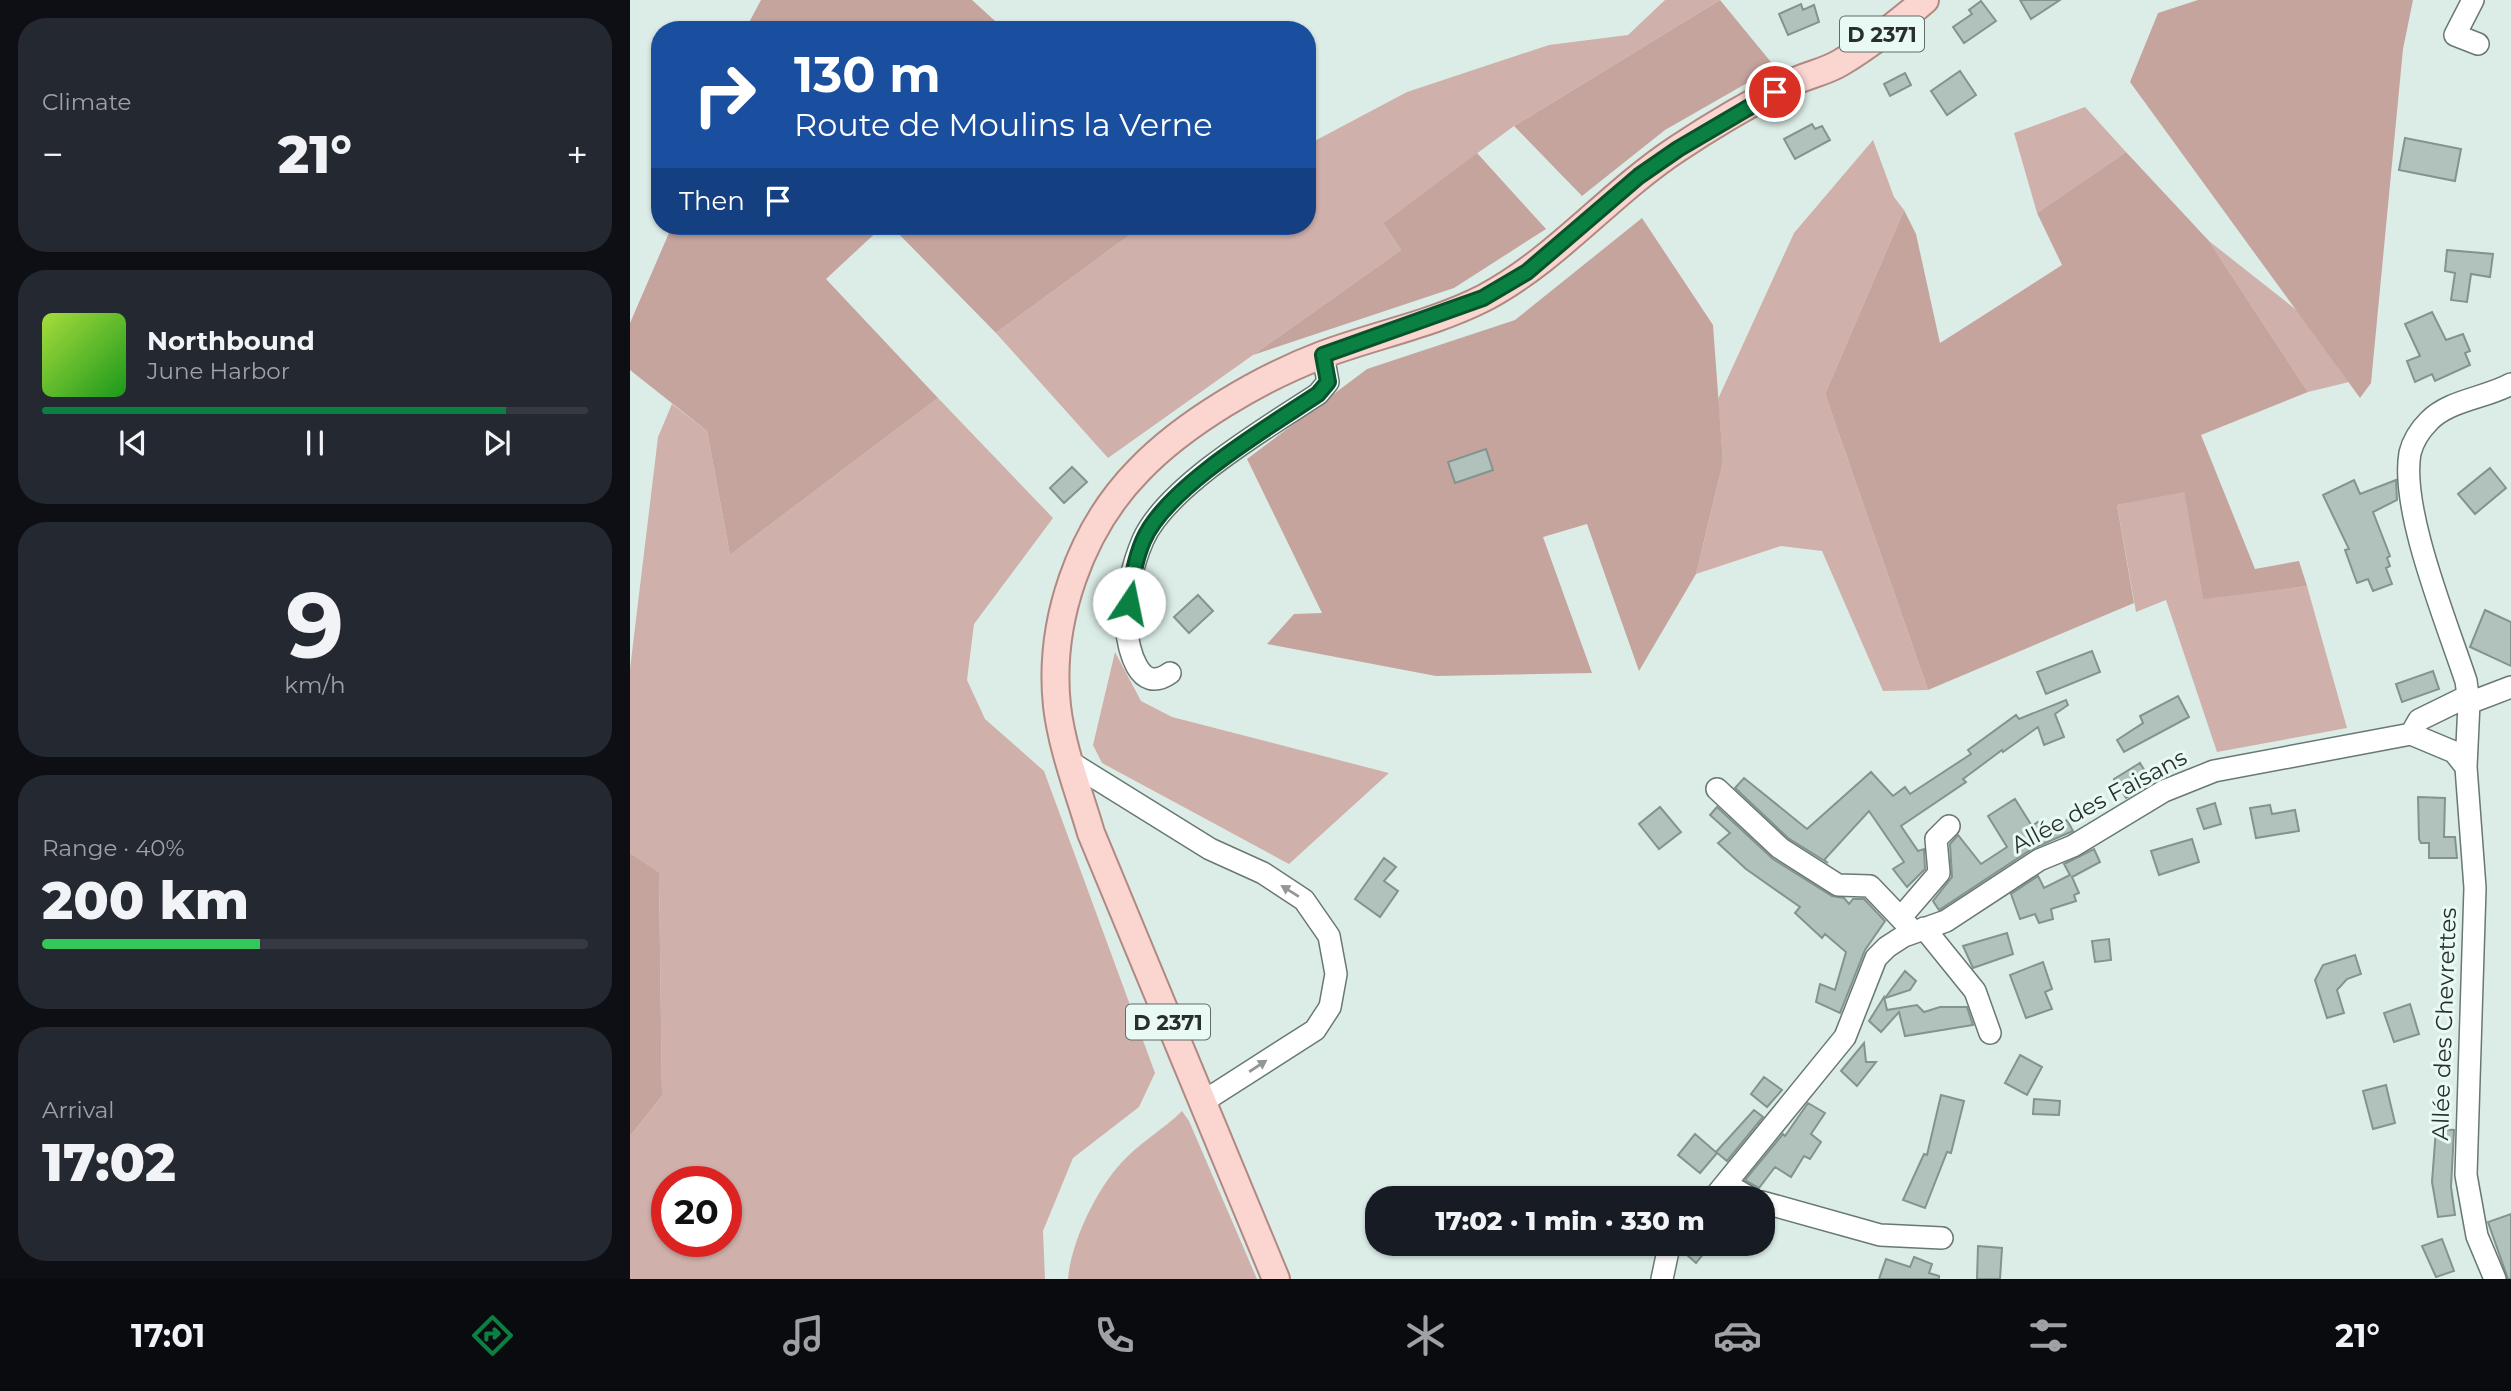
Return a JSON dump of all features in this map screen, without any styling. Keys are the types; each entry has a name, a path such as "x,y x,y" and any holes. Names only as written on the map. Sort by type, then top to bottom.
{"main road":[{"name":"D 2371","path":"1276,1279 1091,833 1070,762 1057,707 1055,655 1065,604 1077,565 1102,517 1138,470 1177,437 1236,398 1323,355 1483,298 1527,272 1639,176 1678,149 1793,82 1838,64 1896,24 1924,0"}],"street":[{"path":"2473,0 2455,35 2478,44"},
{"path":"1170,673 1159,680 1151,680 1141,673 1134,659 1126,623 1131,584 1143,540 1157,518 1179,495 1240,446 1318,394 1328,382 1323,355"},
{"name":"Allée des Chevrettes","path":"2495,1279 2477,1236 2466,1175 2475,888 2466,767 2469,699 2413,514 2408,479 2410,452 2417,435 2431,419 2446,410 2511,384"},
{"path":"2466,767 2454,752 2411,734 2419,720 2469,699 2511,687"},
{"name":"Allée des Faisans","path":"1913,926 1946,921 2039,860 2073,846 2173,787 2214,771 2411,734"},
{"path":"1070,762 1210,849 1263,873 1304,900 1329,936 1336,974 1330,1007 1315,1030 1201,1103"},
{"path":"1717,789 1780,848 1838,885 1870,886 1959,967 1975,991 1990,1033"},
{"path":"1724,1186 1845,1037 1876,958 1913,926 1939,873 1936,839 1949,826"},
{"path":"1775,1206 1880,1235 1942,1238"},
{"path":"1662,1279 1667,1256"}],"shaded area":[{"path":"761,0 972,0 995,21 750,21"},
{"path":"1665,0 1720,0 1514,126 1383,223 1401,250 1108,458 996,333 1130,235 1316,235 1316,140 1407,92 1549,45 1628,35"},
{"path":"1720,0 1775,67 1665,130 1582,196 1514,126"},
{"path":"2198,0 2413,0 2403,49 2371,383 2360,398 2130,82 2158,13"},
{"path":"2085,107 2126,152 2037,213 2014,133"},
{"path":"1873,140 1894,197 1904,210 1825,394 1928,690 1883,691 1822,551 1781,546 1696,574 1723,462 1718,399 1794,233"},
{"path":"2126,152 2209,241 2308,392 2201,435 2255,569 2299,561 2307,586 2203,599 2184,492 2117,505 2134,603 1928,690 1825,394 1904,210 1916,234 1940,343 2062,265 2037,213"},
{"path":"1477,153 1546,229 1454,288 1253,355 1401,250 1383,223"},
{"path":"1642,218 1713,325 1723,462 1696,574 1639,671 1587,524 1543,537 1592,673 1436,676 1267,644 1294,614 1322,613 1247,459 1367,369 1515,320"},
{"path":"668,235 873,235 826,279 938,398 730,555 707,431 630,370 630,323"},
{"path":"900,235 1130,235 996,333"},
{"path":"2209,241 2299,312 2349,382 2308,392"},
{"path":"938,398 1053,518 974,624 967,680 985,719 1044,771 1155,1073 1139,1107 1073,1158 1043,1231 1045,1279 630,1279 630,1136 662,1096 659,874 630,853 630,669 658,437 672,404 707,431 730,555"},
{"path":"2184,491 2203,598 2307,586 2347,728 2217,752 2166,600 2136,612 2117,505"},
{"path":"1115,652 1141,701 1172,717 1389,773 1289,864 1102,763 1093,745"},
{"path":"630,853 659,873 662,1096 630,1136"},
{"path":"1182,1111 1189,1121 1257,1279 1068,1279 1081,1231 1106,1182 1134,1151"}],"building":[{"path":"2020,0 2060,0 2031,19"},
{"path":"1981,1 1996,21 1964,43 1953,27 1972,14 1969,10"},
{"path":"1801,4 1803,10 1814,5 1819,22 1788,35 1779,14"},
{"path":"1960,71 1976,95 1947,115 1931,91"},
{"path":"1905,73 1911,85 1890,96 1884,84"},
{"path":"1812,124 1815,129 1822,126 1830,140 1795,159 1784,139"},
{"path":"2405,138 2461,149 2455,181 2399,170"},
{"path":"2447,250 2493,254 2490,277 2471,274 2467,302 2451,300 2455,273 2445,271"},
{"path":"2432,312 2446,340 2463,334 2470,351 2465,353 2470,365 2435,381 2432,374 2415,382 2407,361 2420,356 2405,324"},
{"path":"1486,449 1493,470 1455,483 1448,462"},
{"path":"1072,467 1087,482 1064,503 1050,488"},
{"path":"2490,468 2506,488 2475,514 2458,494"},
{"path":"2354,480 2360,494 2396,480 2397,500 2373,512 2390,556 2387,558 2390,566 2386,568 2392,584 2373,591 2368,579 2357,583 2345,550 2349,549 2323,495"},
{"path":"1198,595 1213,611 1189,633 1174,617"},
{"path":"2485,610 2511,622 2511,666 2470,647"},
{"path":"2092,651 2100,672 2046,694 2037,672"},
{"path":"2433,671 2439,689 2402,702 2396,684"},
{"path":"2178,696 2189,717 2124,752 2117,740 2143,723 2140,716"},
{"path":"2066,700 2068,705 2055,714 2064,737 2044,745 2038,727 2003,752 2002,750 1963,779 1966,782 1901,826 1918,851 1924,849 1925,869 1907,887 1893,869 1904,862 1869,811 1824,860 1828,863 1788,838 1735,788 1744,778 1807,829 1871,772 1893,796 1905,787 1910,794 1971,754 1968,750 2016,715 2019,719"},
{"path":"2140,763 2152,783 2126,798 2114,779"},
{"path":"2418,797 2445,798 2444,837 2455,837 2457,858 2429,858 2429,843 2421,843 2419,839"},
{"path":"2015,799 2032,826 2038,822 2050,841 2032,849 1939,910 1933,901 1952,877 1950,844 1958,835 1981,864 2007,847 1988,816"},
{"path":"2215,803 2221,824 2204,829 2197,809"},
{"path":"2270,805 2272,814 2295,810 2299,831 2256,838 2250,808"},
{"path":"1660,807 1681,832 1659,849 1639,824"},
{"path":"1717,807 1773,859 1832,896 1844,898 1849,904 1853,899 1864,899 1885,921 1865,950 1840,1013 1816,1002 1820,984 1835,990 1846,952 1825,934 1822,938 1795,913 1800,907 1746,869 1718,843 1730,833 1710,815"},
{"path":"2067,820 2073,831 2050,841 2045,833"},
{"path":"2192,839 2199,862 2159,875 2151,851"},
{"path":"2094,849 2100,862 2072,877 2079,893 2074,895 2076,901 2051,909 2053,919 2039,923 2035,914 2020,919 2011,894 2038,876 2044,888 2070,875 2064,864"},
{"path":"1384,858 1396,867 1384,881 1398,891 1380,917 1355,899"},
{"path":"2007,933 2013,954 1973,968 1963,946"},
{"path":"2109,939 2111,960 2095,962 2092,941"},
{"path":"2355,955 2361,974 2347,979 2337,990 2344,1013 2327,1018 2315,980 2323,965"},
{"path":"2043,962 2052,989 2045,992 2052,1009 2026,1018 2010,975"},
{"path":"1905,971 1916,981 1910,990 1885,998"},
{"path":"1884,997 1887,1010 1917,1005 1924,1012 1940,1007 1967,1007 1973,1025 1905,1036 1899,1012 1881,1032 1869,1021"},
{"path":"2410,1004 2419,1034 2394,1042 2384,1013"},
{"path":"1864,1043 1866,1062 1876,1062 1857,1086 1841,1071"},
{"path":"2020,1055 2042,1067 2027,1095 2005,1083"},
{"path":"1764,1077 1782,1090 1767,1107 1751,1094"},
{"path":"2386,1085 2395,1123 2373,1129 2363,1091"},
{"path":"1941,1095 1964,1101 1951,1153 1947,1152 1925,1208 1903,1200 1924,1154 1927,1155"},
{"path":"2034,1099 2060,1101 2059,1115 2033,1114"},
{"path":"1808,1103 1825,1113 1811,1134 1821,1142 1810,1159 1804,1156 1791,1177 1775,1167 1761,1186 1745,1180 1783,1134 1785,1136"},
{"path":"1754,1110 1763,1117 1727,1161 1716,1152"},
{"path":"2436,1129 2454,1130 2451,1187 2455,1215 2438,1217 2432,1182"},
{"path":"1695,1134 1717,1153 1700,1173 1678,1155"},
{"path":"2511,1214 2511,1279 2508,1279 2488,1222"},
{"path":"2442,1239 2454,1271 2436,1277 2422,1246"},
{"path":"1978,1246 2002,1248 2000,1279 1977,1279"},
{"path":"1688,1256 1702,1256 1696,1263"},
{"path":"1914,1257 1932,1264 1929,1273 1939,1276 1939,1279 1879,1279 1886,1259 1910,1267"}],"route":[{"path":"1129,603 1131,584 1143,540 1157,518 1179,495 1240,446 1318,394 1328,382 1323,355 1364,343 1483,298 1527,272 1639,176 1678,149 1775,92"}]}
